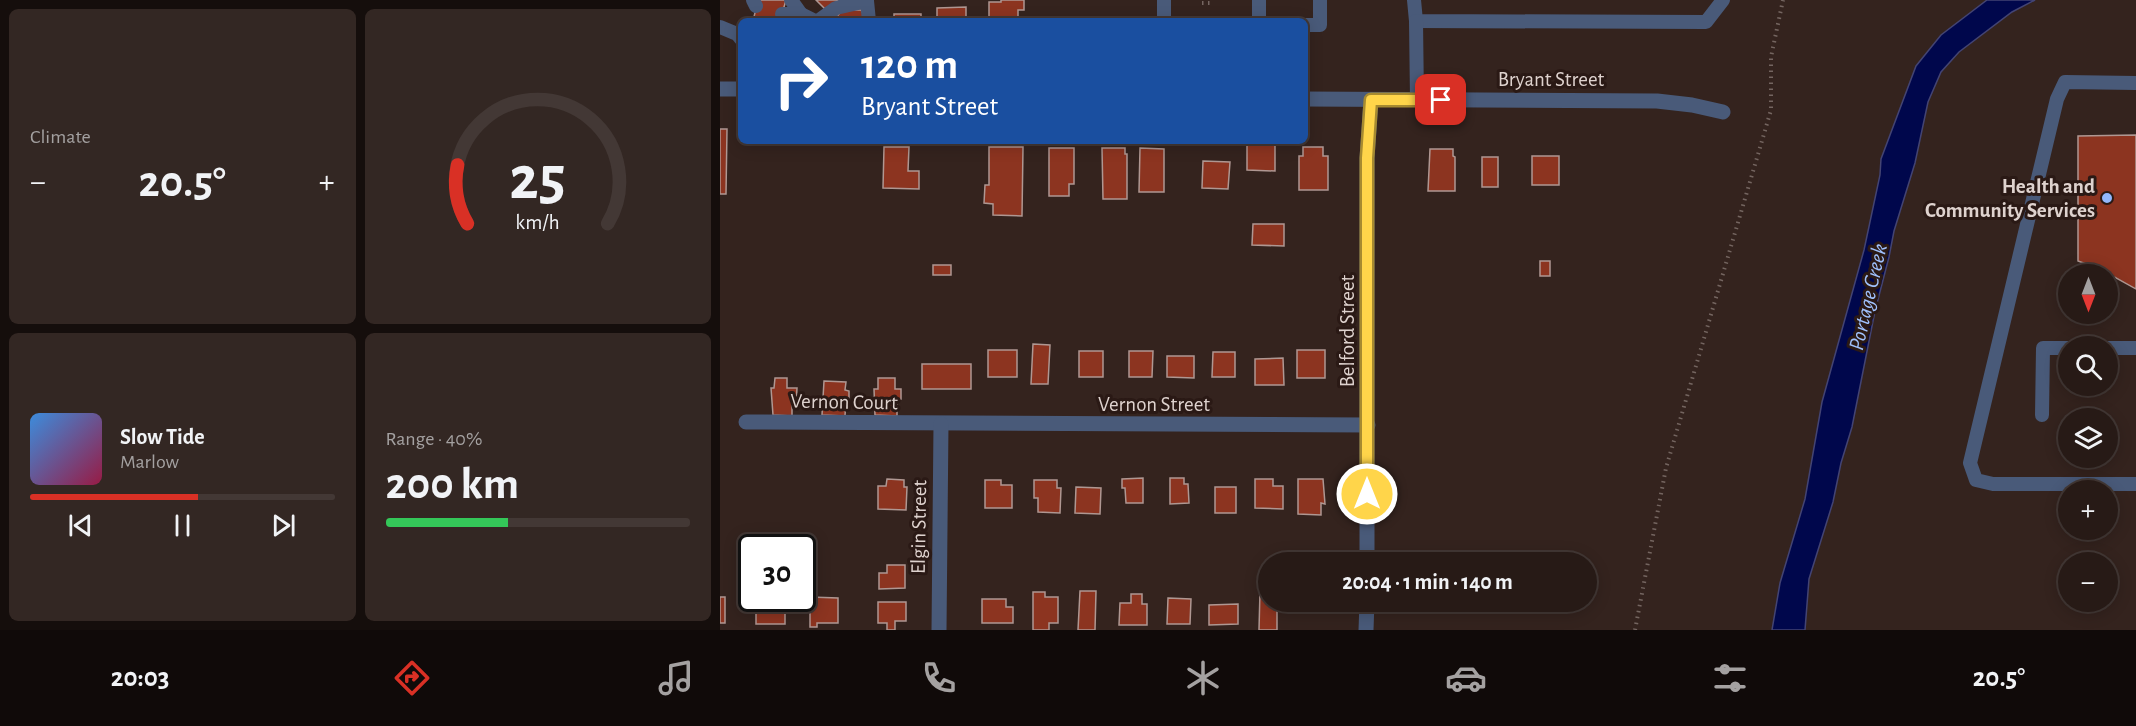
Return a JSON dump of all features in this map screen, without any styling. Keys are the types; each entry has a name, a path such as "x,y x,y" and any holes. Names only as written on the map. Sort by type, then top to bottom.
{"street":[{"path":"720,89 738,89"},
{"name":"Bryant Street","path":"1308,99 1657,100 1724,112"},
{"name":"Belford Street","path":"1367,552 1367,158 1371,100"},
{"name":"Vernon Court","path":"746,422 941,424"},
{"name":"Vernon Street","path":"941,424 1368,425"},
{"name":"Elgin Street","path":"939,630 941,424"},
{"path":"1366,630 1367,612"}],"lane":[{"path":"791,0 801,14"},
{"path":"1164,0 1164,18"},
{"path":"1259,0 1259,18"},
{"path":"1308,25 1320,25 1320,0"},
{"path":"1414,0 1418,100"},
{"path":"1416,21 1706,22 1723,0"},
{"path":"821,18 836,8 867,1 869,18"},
{"path":"782,14 801,14 810,18"},
{"path":"720,27 738,34"},
{"path":"2136,83 2065,82 2057,99 1970,463 1976,480 1993,484 2136,484"},
{"path":"2042,415 2043,348 2058,348"},
{"path":"2118,348 2136,348"}],"path":[{"path":"1635,630 1666,468 1736,224 1772,110 1771,57 1783,0"},
{"path":"1202,3 1212,3"}],"water":[{"name":"Portage Creek","path":"1987,0 2035,0 2012,12 1959,52 1941,72 1928,102 1915,163 1894,231 1875,311 1852,427 1841,463 1833,502 1809,579 1805,630 1772,630 1780,583 1805,499 1822,402 1864,250 1880,175 1881,159 1916,66 1941,35"}],"building":[{"path":"758,0 786,0 781,18 754,18"},
{"path":"816,0 838,0 827,11"},
{"path":"1001,0 1024,0 1024,10 1018,10 1018,18 989,18 989,2 1001,2"},
{"path":"966,7 966,18 937,18 937,8"},
{"path":"843,10 861,10 864,18 838,18"},
{"path":"894,14 921,14 921,18 894,18"},
{"path":"720,129 727,129 726,194 720,194"},
{"name":"Health and Community Services","path":"2136,135 2136,289 2118,279 2118,264 2086,264 2078,261 2078,136"},
{"path":"1247,144 1275,144 1275,171 1247,170"},
{"path":"884,147 909,147 908,171 919,171 919,189 883,188"},
{"path":"989,147 1023,147 1022,216 993,215 993,204 984,203 985,185 989,185"},
{"path":"1303,147 1323,147 1323,156 1328,156 1328,190 1299,190 1299,156 1303,156"},
{"path":"1049,148 1074,148 1074,184 1069,184 1069,196 1049,196"},
{"path":"1102,148 1125,148 1127,199 1103,199"},
{"path":"1140,148 1164,149 1164,192 1139,192"},
{"path":"1430,149 1453,149 1455,191 1428,191"},
{"path":"1532,156 1559,156 1559,185 1532,185"},
{"path":"1482,157 1498,157 1498,187 1482,187"},
{"path":"1203,161 1230,162 1228,189 1202,188"},
{"path":"1253,224 1284,224 1284,246 1252,245"},
{"path":"1540,261 1550,261 1550,276 1540,276"},
{"path":"933,265 951,265 951,275 933,275"},
{"path":"1033,344 1050,345 1048,384 1031,384"},
{"path":"988,350 1017,350 1017,377 988,377"},
{"path":"1297,350 1325,350 1325,378 1297,378"},
{"path":"1079,351 1103,351 1103,377 1079,377"},
{"path":"1129,351 1153,351 1152,377 1129,377"},
{"path":"1213,352 1235,352 1235,377 1212,377"},
{"path":"1167,356 1194,356 1194,378 1167,377"},
{"path":"1283,358 1284,385 1255,385 1255,359"},
{"path":"922,364 971,364 971,389 922,389"},
{"path":"775,378 787,378 787,388 797,388 796,405 792,405 792,416 773,415 771,388 774,388"},
{"path":"878,378 895,378 895,389 901,389 901,399 897,399 897,416 875,415 874,389 878,389"},
{"path":"824,381 846,382 845,390 849,391 849,400 846,399 845,416 822,415"},
{"path":"1143,478 1143,503 1126,503 1122,479"},
{"path":"1170,478 1184,478 1184,484 1188,484 1189,503 1170,504"},
{"path":"887,479 904,480 904,487 907,487 906,510 878,509 878,486 886,486"},
{"path":"1255,479 1273,479 1273,486 1283,486 1283,509 1255,508"},
{"path":"1298,479 1323,479 1325,504 1321,503 1321,515 1298,514"},
{"path":"985,480 1001,480 1001,485 1012,485 1012,508 985,508"},
{"path":"1034,480 1057,480 1057,488 1061,488 1060,513 1038,512 1038,498 1034,498"},
{"path":"1076,487 1101,488 1100,514 1075,513"},
{"path":"1215,487 1236,487 1236,513 1215,513"},
{"path":"887,565 905,565 905,588 879,589 879,573 887,573"},
{"path":"1080,591 1096,591 1095,630 1078,630"},
{"path":"1033,592 1045,592 1045,597 1058,597 1058,623 1049,623 1049,630 1033,630"},
{"path":"1131,594 1142,594 1142,604 1147,604 1147,625 1119,625 1120,603 1131,603"},
{"path":"720,597 725,597 725,623 720,623"},
{"path":"816,597 838,598 838,623 817,623 817,627 810,627 810,612 816,612"},
{"path":"1168,598 1191,599 1190,624 1167,624"},
{"path":"982,599 1006,599 1006,607 1013,607 1013,623 982,623"},
{"path":"878,602 906,602 906,621 895,621 895,630 887,630 887,623 878,623"},
{"path":"1238,604 1238,624 1209,625 1209,605"},
{"path":"756,612 785,612 785,624 756,624"},
{"path":"1259,612 1277,612 1277,630 1259,630"}],"place":[{"name":"Health and Community Services","path":"2107,198"}],"route":[{"path":"1367,494 1367,158 1371,100 1441,100"}]}
